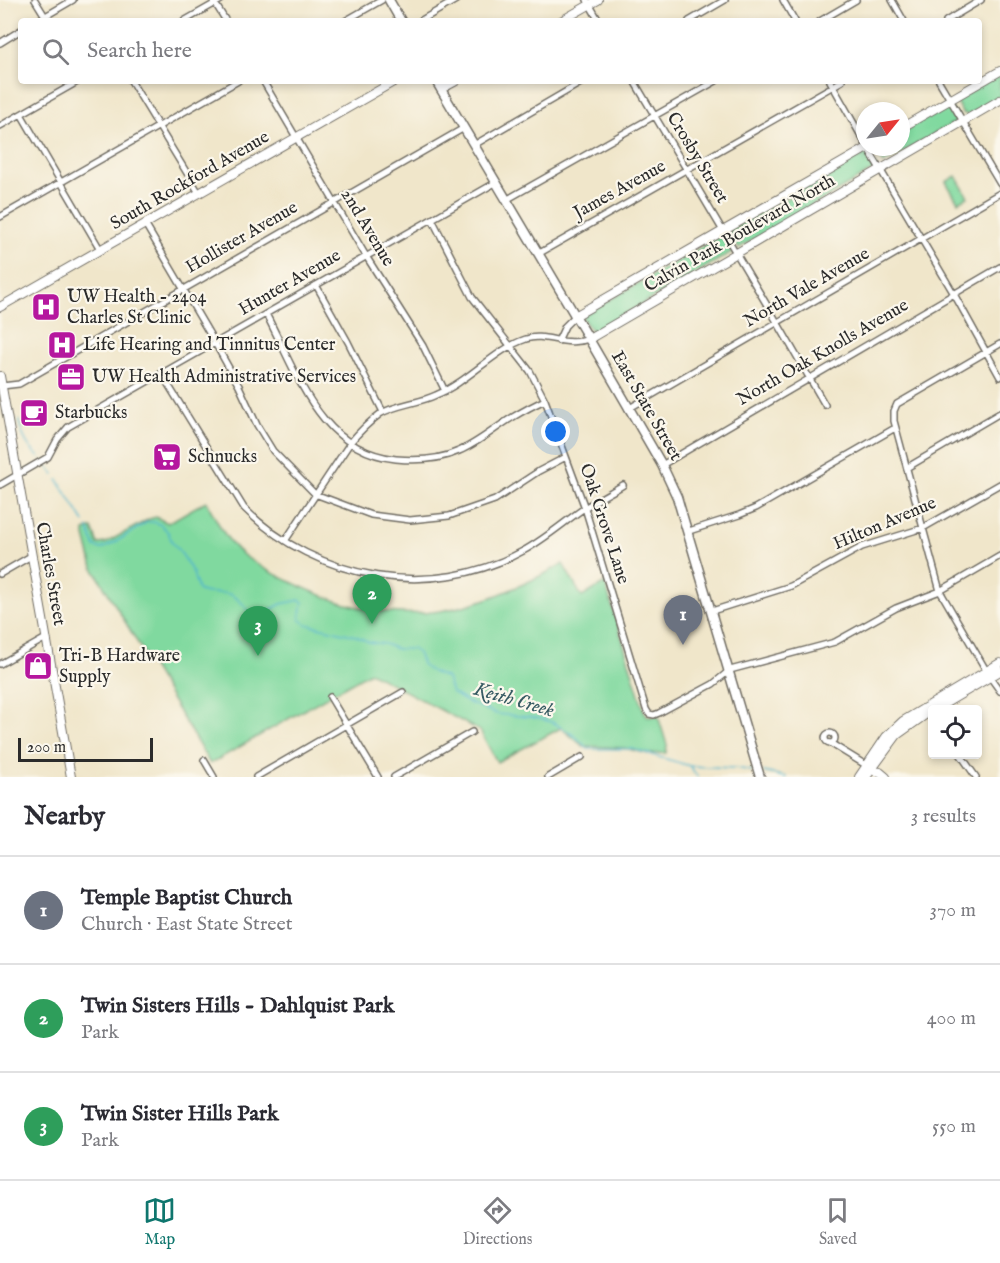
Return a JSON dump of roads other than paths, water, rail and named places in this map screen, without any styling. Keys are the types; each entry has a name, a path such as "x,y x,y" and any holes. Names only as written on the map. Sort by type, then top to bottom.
{"main road":[{"path":"389,0 400,18"},
{"name":"East State Street","path":"438,84 662,465 677,497 689,531 760,777"}],"street":[{"path":"35,0 45,18"},
{"path":"47,18 73,0"},
{"path":"189,18 221,0"},
{"path":"350,18 382,0"},
{"path":"425,18 456,0"},
{"path":"565,18 588,2 598,0"},
{"path":"693,18 725,0"},
{"path":"783,0 793,18"},
{"path":"825,18 856,0"},
{"path":"892,0 902,18"},
{"path":"951,18 981,0"},
{"path":"214,2 224,18"},
{"path":"588,2 597,18"},
{"path":"0,43 18,32"},
{"path":"982,82 1000,71"},
{"path":"0,126 74,84"},
{"path":"133,84 199,193"},
{"path":"0,218 233,84"},
{"name":"2nd Avenue","path":"265,84 366,256 423,346 445,391"},
{"name":"South Rockford Avenue","path":"0,307 390,84"},
{"path":"441,89 450,84"},
{"path":"474,145 579,84"},
{"name":"Crosby Street","path":"636,84 825,405"},
{"path":"506,200 711,84"},
{"path":"831,84 856,127"},
{"name":"James Avenue","path":"538,254 687,170 831,84"},
{"path":"941,84 1000,184"},
{"path":"910,123 978,84"},
{"name":"Calvin Park Boulevard North","path":"589,339 1000,100"},
{"path":"21,114 100,249"},
{"name":"Hollister Avenue","path":"2,386 19,384 464,128"},
{"name":"Calvin Park Boulevard North","path":"575,316 856,154"},
{"path":"873,156 1000,377"},
{"name":"Hunter Avenue","path":"18,475 48,457 57,440 68,427 495,183"},
{"name":"North Vale Avenue","path":"628,409 1000,193"},
{"name":"Oak Grove Lane","path":"432,219 472,297 530,371 545,400 585,508 649,714 659,713 713,684 730,670"},
{"path":"145,224 215,343 273,452 315,494 371,515 410,520 449,516 495,500 539,471 566,458"},
{"name":"North Oak Knolls Avenue","path":"662,465 1000,267"},
{"path":"316,285 383,412"},
{"path":"266,314 306,395 320,416 350,443 382,458 411,461 436,458 469,446 514,416 545,400"},
{"path":"558,341 565,326 575,316"},
{"path":"285,541 350,443 361,429 383,412 420,402 445,391 511,346 527,338 579,343 589,339"},
{"path":"1000,344 897,404 894,411 895,428 908,467 940,591 1000,691"},
{"path":"161,373 244,508 258,522 285,541 330,564 358,573 386,578 413,579 469,572 523,551 623,485"},
{"name":"Charles Street","path":"0,376 2,398 18,475 71,777"},
{"path":"908,467 1000,413"},
{"path":"689,531 756,508 895,428"},
{"path":"0,485 18,475"},
{"name":"Hilton Avenue","path":"712,611 779,591 862,547 923,528 1000,484"},
{"path":"0,574 32,556"},
{"path":"730,670 835,642 896,608 940,591 1000,556"},
{"path":"0,664 46,638"},
{"path":"941,705 988,674 1000,663"},
{"path":"988,674 1000,671"},
{"path":"256,777 403,692"},
{"path":"330,698 378,777"},
{"path":"859,777 870,768 892,740 928,713"},
{"path":"394,777 472,732"},
{"path":"830,743 886,777"},
{"path":"548,777 582,757"},
{"path":"963,759 976,777"},
{"path":"204,760 214,777"},
{"path":"866,777 870,768"},
{"path":"870,768 877,777"}],"waterway":[{"name":"Keith Creek","path":"19,421 26,441 40,458"},
{"name":"Keith Creek","path":"43,461 54,474"},
{"name":"Keith Creek","path":"58,480 84,522"},
{"name":"Keith Creek","path":"88,528 95,547 102,549 147,522 161,525 168,532 193,573 198,590 232,595 253,617 258,617 281,604 300,600 303,602 300,619 306,624 356,636 369,642 385,644 396,649 412,649 418,653 423,666 447,678 452,693 467,702 497,714 552,722 575,736 588,749 632,749 690,766 753,771"},
{"path":"690,767 698,777"},
{"name":"Keith Creek","path":"764,772 786,777"}],"place":[{"name":"UW Health - 2404 Charles St Clinic","path":"46,307"},
{"name":"Life Hearing and Tinnitus Center","path":"62,345"},
{"name":"UW Health Administrative Services","path":"71,377"},
{"name":"Starbucks","path":"34,413"},
{"name":"Schnucks","path":"167,457"},
{"name":"Twin Sisters Hills - Dahlquist Park","path":"372,624"},
{"name":"Temple Baptist Church","path":"683,645"},
{"name":"Twin Sister Hills Park","path":"258,656"},
{"name":"Tri-B Hardware Supply","path":"38,666"}]}
